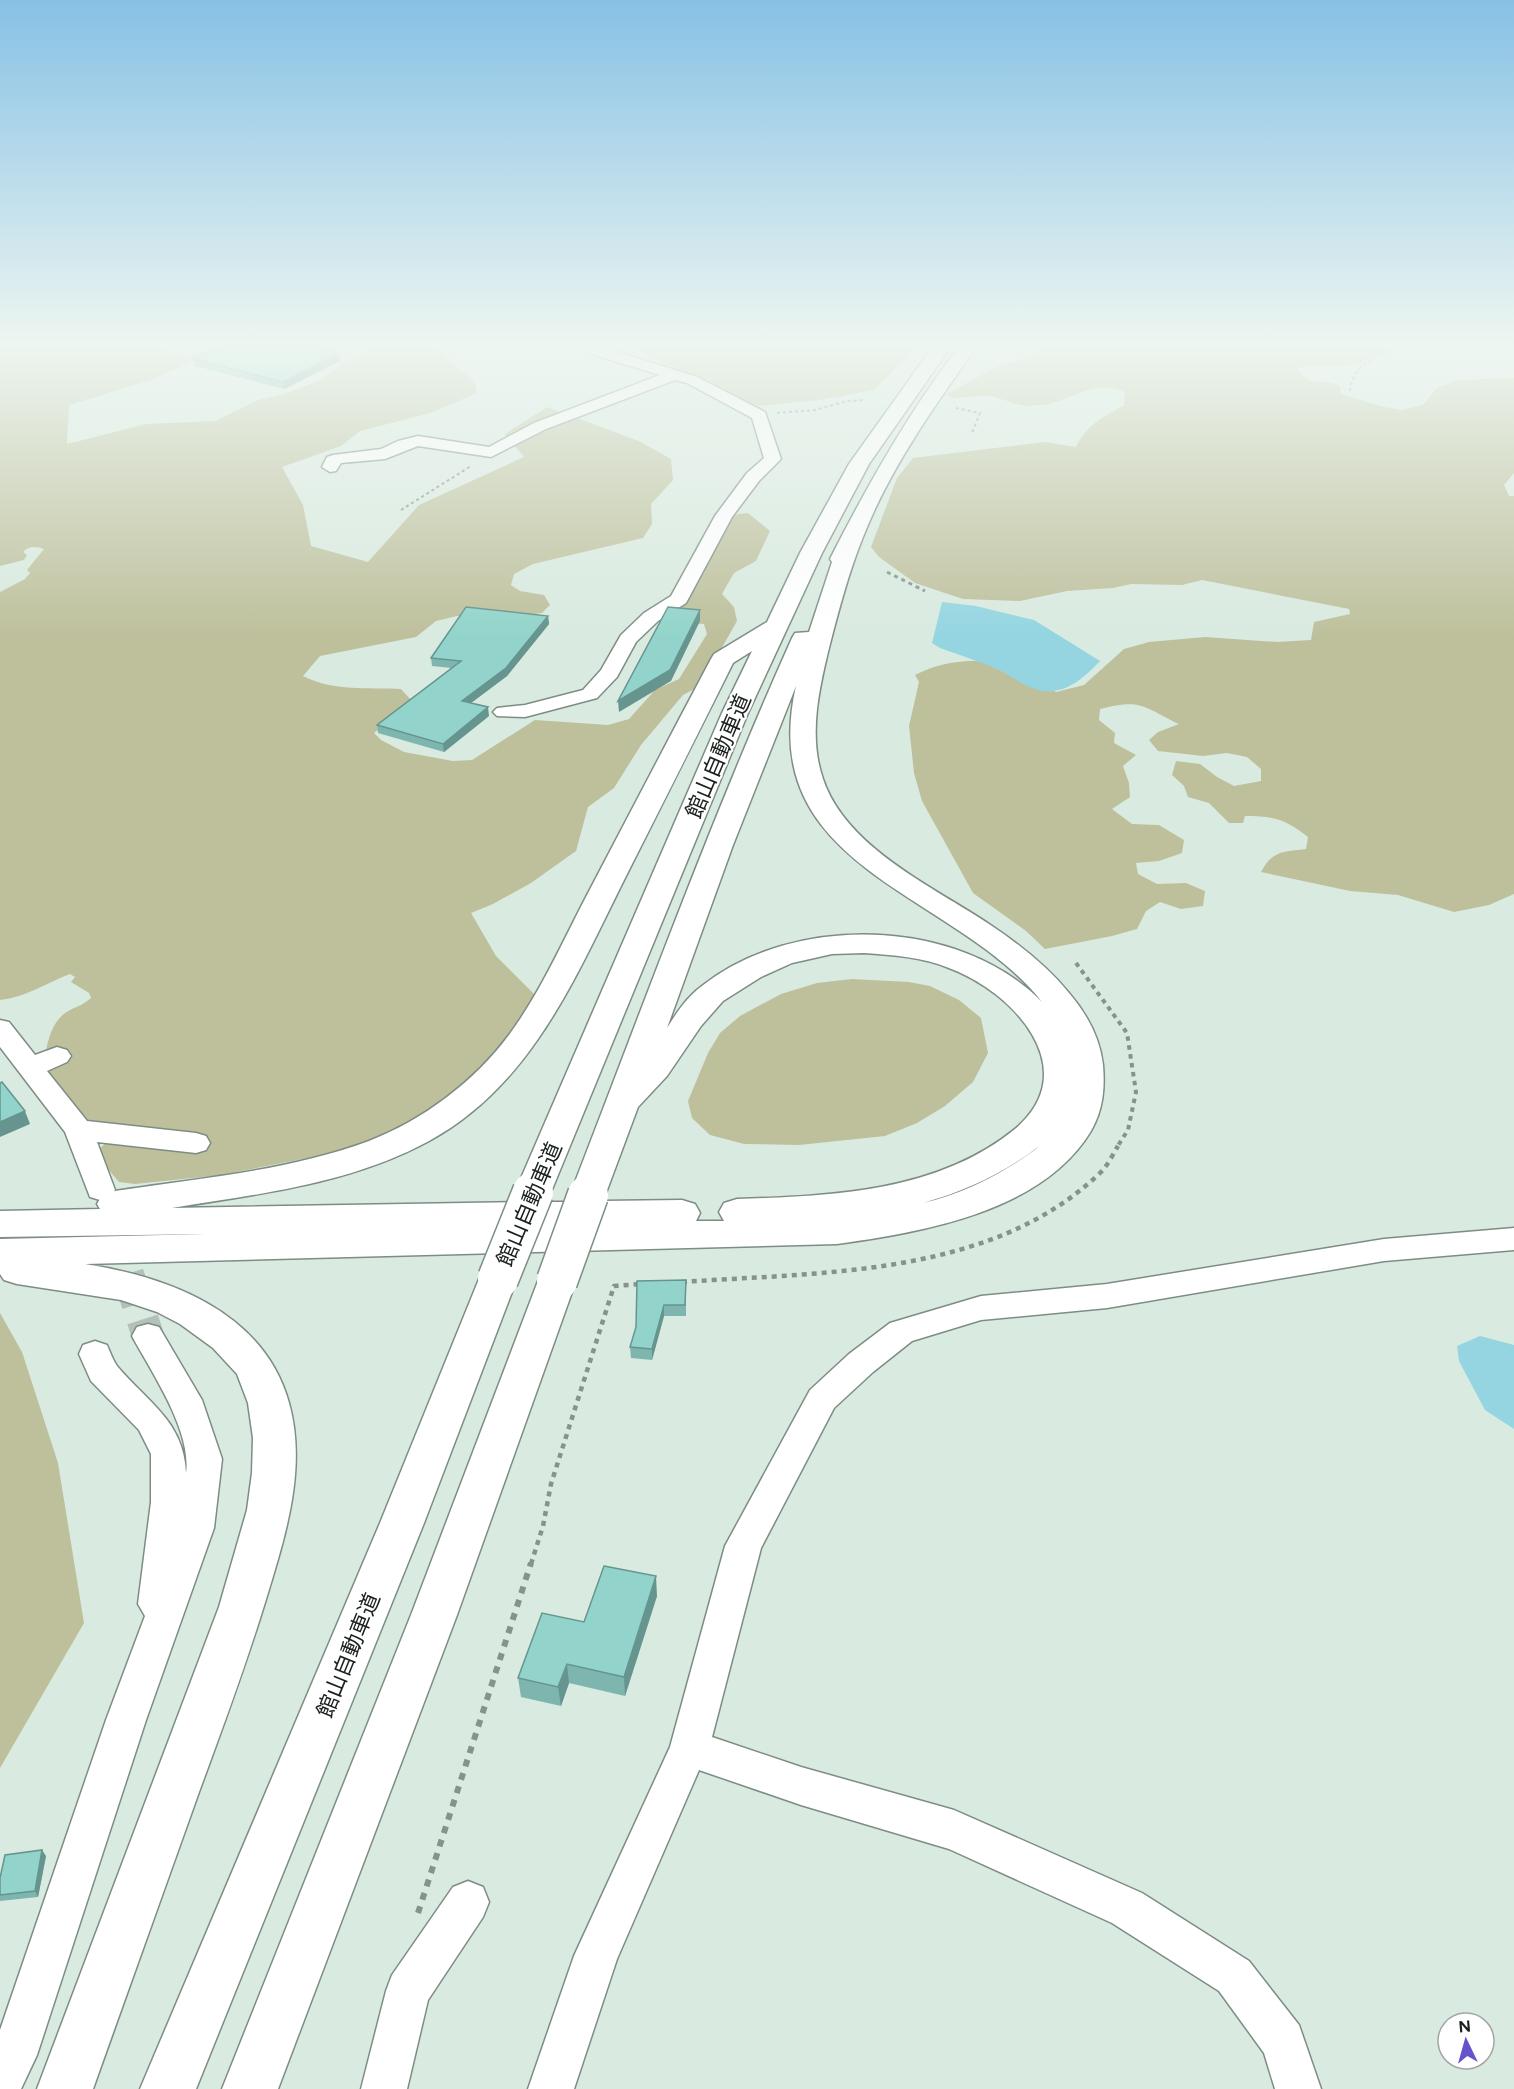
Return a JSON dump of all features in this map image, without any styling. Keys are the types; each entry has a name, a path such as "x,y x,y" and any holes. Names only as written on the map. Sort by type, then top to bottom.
{"highway":[{"name":"館山自動車道","path":"168,2089 402,1523 533,1192 735,713 811,553 859,464 874,442"},
{"name":"館山自動車道","path":"250,2089 434,1615 710,869 779,694 875,490 904,442"},
{"path":"0,1253 837,1231 885,1225 966,1204 1030,1173 1060,1148 1076,1127 1087,1098 1089,1075 1087,1053 1079,1029 1043,981 1022,962 993,940 882,867 853,843 821,802 805,767 805,694 851,539"},
{"path":"0,1219 150,1200 300,1175 382,1149 448,1114 500,1068 521,1042 537,1016 584,931 723,659 776,626"},
{"path":"0,1224 756,1211 849,1204 935,1187 975,1172 1011,1151 1038,1129 1052,1108 1060,1082 1058,1058 1049,1031 1028,1004 980,968 921,950 872,945 834,946 802,950 771,959 718,989 693,1012 663,1058 623,1102"},
{"path":"0,1268 87,1278 144,1291 180,1304 201,1316 233,1341 254,1367 268,1397 274,1419 275,1462 269,1513 240,1615 65,2089"}],"street":[{"path":"330,467 333,460 339,458 385,454 411,442"},
{"path":"428,442 491,452 509,442"},
{"path":"504,712 525,711 590,694 610,673 628,639 651,617 679,599 724,516 753,477 773,459 768,442"},
{"path":"3,1039 32,1068 78,1130 100,1190"},
{"path":"32,1068 57,1056"},
{"path":"78,1130 196,1143"},
{"path":"551,2089 596,1956 689,1748 743,1546 822,1399 861,1363 901,1332 981,1308 1107,1296 1384,1250 1514,1239"},
{"path":"5,2062 196,1528 205,1458 185,1400 148,1336"},
{"path":"95,1354 103,1372 151,1421 168,1454 170,1502 151,1652"},
{"path":"689,1748 801,1786 954,1830 1127,1908 1234,1976 1283,2041 1298,2089"},
{"path":"384,2089 408,1991 468,1902"}],"path":[{"path":"401,510 491,452"},
{"path":"887,572 925,591"},
{"path":"671,1283 880,1268 950,1251 1013,1232 1057,1207 1102,1172 1128,1130 1136,1092 1127,1033 1076,963"},
{"path":"417,1917 543,1526 551,1484 614,1286 648,1284"}],"green space":[{"path":"0,442 345,442 282,467 303,505 311,546 368,562 419,505 524,457 512,442 642,442 671,459 673,480 651,504 652,524 643,538 533,564 514,574 511,585 520,591 544,595 550,605 542,613 522,616 457,616 436,621 416,637 320,656 303,676 339,687 401,689 412,701 374,733 381,740 404,752 453,761 472,760 535,720 608,725 629,719 655,690 679,679 707,634 704,624 676,622 661,617 723,536 730,519 738,514 748,513 770,531 756,561 734,573 722,594 734,607 737,621 700,686 683,695 641,745 614,788 588,807 576,851 531,883 471,913 496,956 536,996 522,1030 468,1083 408,1124 339,1152 221,1175 135,1184 119,1182 102,1162 98,1150 106,1143 84,1120 44,1066 50,1035 58,1020 63,1014 91,998 89,993 71,982 75,977 70,974 28,993 0,1000 0,592 25,579 30,573 27,570 44,549 30,548 23,552 27,555 24,560 0,566"},
{"path":"1040,442 1076,447 1078,442 1514,442 1514,473 1504,485 1509,496 1514,496 1514,894 1489,905 1454,912 1398,895 1350,891 1261,872 1265,865 1279,853 1306,849 1308,837 1286,822 1271,818 1245,816 1243,823 1229,823 1209,803 1188,797 1184,786 1172,775 1176,761 1200,764 1234,786 1261,781 1261,769 1247,757 1227,753 1203,756 1158,751 1149,740 1158,732 1179,724 1134,704 1100,709 1099,720 1115,733 1114,743 1136,755 1123,766 1129,783 1130,797 1112,809 1132,824 1159,825 1184,840 1182,853 1159,861 1136,863 1138,874 1157,884 1186,883 1205,891 1203,906 1181,909 1160,902 1146,911 1137,929 1045,949 1026,931 973,893 922,801 914,773 909,726 919,682 915,675 950,663 987,661 1012,665 1056,692 1084,685 1124,649 1149,642 1205,637 1277,642 1311,640 1314,622 1350,614 1349,609 1202,580 1182,585 1131,584 1113,588 1067,591 1020,601 963,599 915,583 879,557 871,547 897,478 913,458"},
{"path":"852,979 909,982 930,986 959,1000 981,1018 988,1053 973,1082 945,1106 917,1123 885,1136 799,1145 744,1144 710,1135 692,1118 688,1101 708,1053 720,1033 740,1016 781,994 817,983"},
{"path":"0,1313 22,1352 58,1463 84,1623 0,1768"}],"water":[{"path":"942,602 976,606 1034,620 1100,661 1079,680 1063,689 1045,691 1035,689 997,669 932,643"},
{"path":"1480,1336 1514,1345 1514,1429 1485,1410 1459,1361 1457,1346"}],"building":[{"path":"466,607 548,616 506,668 462,701 488,707 443,744 377,725 461,661 431,658"},
{"path":"668,607 700,610 670,670 618,701"},
{"path":"2,1082 25,1111 0,1122 0,1083"},
{"path":"686,1280 685,1305 664,1305 652,1349 630,1347 636,1327 637,1281"},
{"path":"604,1566 656,1576 624,1677 567,1664 558,1687 518,1678 542,1613 584,1622"},
{"path":"42,1850 35,1891 0,1895 0,1878 5,1855"}],"tunnel":[{"path":"113,1228 148,1336"}]}
